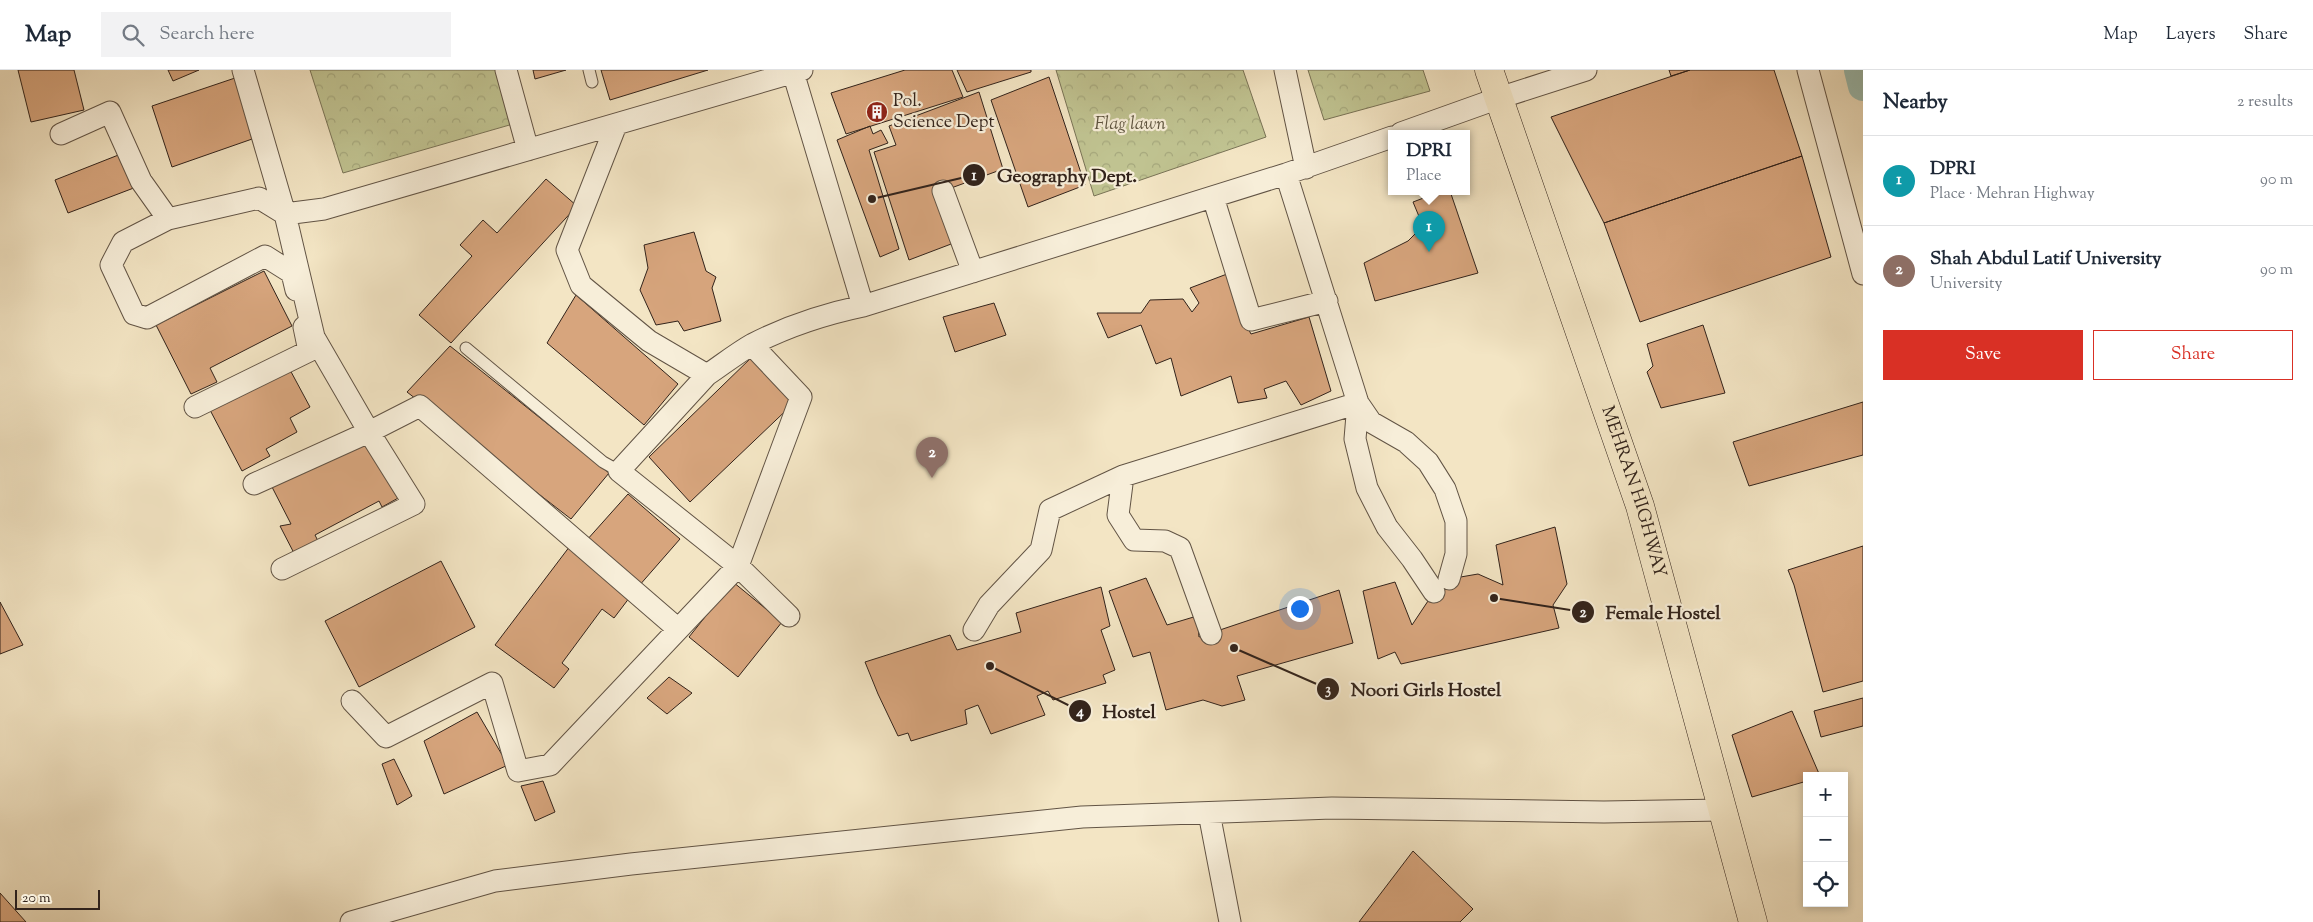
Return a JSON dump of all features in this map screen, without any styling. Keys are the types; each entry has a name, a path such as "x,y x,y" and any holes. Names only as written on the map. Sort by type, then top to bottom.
{"main road":[{"name":"MEHRAN HIGHWAY","path":"1489,70 1640,506 1753,922"}],"street":[{"path":"243,70 285,214 314,337 369,432 414,504 282,569"},
{"path":"506,70 528,150"},
{"path":"1285,70 1306,168"},
{"path":"1410,130 1499,98 1586,70"},
{"path":"1808,70 1863,274"},
{"path":"195,407 309,351 292,273 265,256 147,318 134,314 110,265 124,242 168,219 259,198 285,214 324,209 797,71 863,306"},
{"path":"61,134 110,112 141,180 168,219"},
{"path":"616,125 567,250 580,285 649,341 707,375"},
{"path":"789,616 738,566 619,471 707,375 752,345 799,324 863,306 1306,168 1388,138"},
{"path":"1286,174 1358,403 1371,422 1406,442 1428,462 1445,488 1456,521 1456,554 1441,585 1412,559 1387,527 1367,488 1355,439 1358,403"},
{"path":"944,191 973,272"},
{"path":"1213,197 1251,320 1327,301"},
{"path":"352,701 386,737 492,683 518,771 550,765 738,566 801,397 752,345"},
{"path":"974,630 989,605 1041,550 1050,510 1123,476 1358,403"},
{"path":"254,484 369,432 420,406 678,629"},
{"path":"1123,476 1118,514 1134,540 1165,541 1180,548 1211,634"},
{"path":"351,922 495,881 641,863 1082,817 1332,808 1604,812 1722,810"},
{"path":"1209,812 1230,922"}],"lane":[{"path":"589,70 592,82"},
{"path":"466,348 603,462 619,471"}],"green space":[{"path":"310,70 496,70 513,124 343,173"},
{"name":"Flag lawn","path":"1056,70 1243,70 1266,137 1094,196"},
{"path":"1308,70 1423,70 1430,91 1324,120"}],"building":[{"path":"18,70 74,70 84,110 31,122"},
{"path":"168,70 199,70 173,81"},
{"path":"533,70 566,70 535,79"},
{"path":"601,70 708,70 610,100"},
{"name":"Pol. Science Dept","path":"905,70 952,70 963,97 846,134 831,93"},
{"path":"957,70 1031,70 1031,72 967,92"},
{"path":"1669,70 1690,70 1671,76"},
{"path":"1690,70 1774,70 1802,156 1604,223 1551,117"},
{"path":"1049,77 1085,185 1028,207 991,100"},
{"path":"235,78 255,138 172,167 152,106"},
{"path":"979,92 1003,169 943,191 959,241 909,260 874,152 896,145 889,126"},
{"path":"870,126 873,134 881,130 888,143 869,150 899,249 880,257 837,140"},
{"path":"126,152 139,186 68,213 55,180"},
{"path":"1802,156 1831,257 1640,322 1604,223"},
{"path":"546,179 577,206 451,343 419,315 472,256 460,245 483,220 497,233"},
{"path":"1431,195 1451,195 1478,273 1375,301 1364,263 1408,241 1423,226 1413,202"},
{"path":"694,232 706,271 716,277 712,288 721,321 684,331 678,321 656,325 640,290 648,268 644,245"},
{"path":"264,271 292,326 210,368 217,382 191,394 156,325"},
{"path":"1227,274 1240,313 1251,334 1309,317 1331,391 1301,405 1286,381 1264,389 1267,398 1238,403 1231,376 1181,396 1171,358 1156,364 1141,325 1108,338 1097,313 1141,313 1150,300 1183,299 1192,312 1199,303 1190,288"},
{"path":"576,295 678,384 644,425 547,343"},
{"path":"994,303 1006,335 955,352 943,317"},
{"path":"1703,325 1725,393 1661,408 1647,372 1653,366 1647,344"},
{"path":"450,346 609,473 571,519 407,392"},
{"path":"754,355 797,400 690,502 649,457"},
{"path":"289,368 310,407 290,418 297,432 266,449 270,456 242,471 210,410"},
{"path":"1863,402 1863,455 1749,486 1733,442"},
{"path":"368,437 400,497 382,507 379,501 315,535 320,545 296,557 280,526 291,524 272,487"},
{"path":"628,494 680,539 638,587 586,541"},
{"path":"1555,527 1567,584 1553,605 1559,628 1401,664 1395,652 1378,659 1363,591 1395,582 1412,625 1434,592 1449,579 1478,574 1503,585 1496,545"},
{"path":"570,546 633,593 614,618 602,609 562,663 569,669 554,688 495,645"},
{"path":"1863,546 1863,681 1823,692 1794,585 1788,570"},
{"path":"441,561 475,627 359,687 325,621"},
{"path":"1146,578 1167,625 1197,616 1199,637 1339,590 1353,643 1237,676 1245,700 1222,706 1203,700 1166,710 1150,652 1133,657 1109,591"},
{"path":"733,582 782,622 738,677 689,637"},
{"path":"1101,587 1110,626 1101,630 1115,670 1103,675 1106,683 1053,700 1048,691 1037,696 1045,715 991,734 978,705 965,710 967,724 911,741 908,733 898,736 865,662 950,635 957,650 1021,632 1016,613"},
{"path":"0,602 23,645 0,654"},
{"path":"669,677 692,693 667,714 647,698"},
{"path":"1863,698 1863,726 1821,737 1814,711"},
{"path":"1792,711 1818,772 1803,772 1803,782 1752,797 1732,735"},
{"path":"477,712 508,765 444,794 424,741"},
{"path":"394,759 412,796 397,805 382,764"},
{"path":"543,781 555,812 535,821 521,786"},
{"path":"1413,851 1473,909 1460,922 1359,922"},
{"path":"0,893 26,922 0,922"}],"waterway":[{"path":"1859,70 1863,86"}],"place":[{"name":"Pol. Science Dept","path":"877,112"},
{"name":"Geography Dept.","path":"872,199"},
{"name":"DPRI","path":"1429,252"},
{"name":"Shah Abdul Latif University","path":"932,478"},
{"name":"Female Hostel","path":"1494,598"},
{"name":"Noori Girls Hostel","path":"1234,648"},
{"name":"Hostel","path":"990,666"}]}
